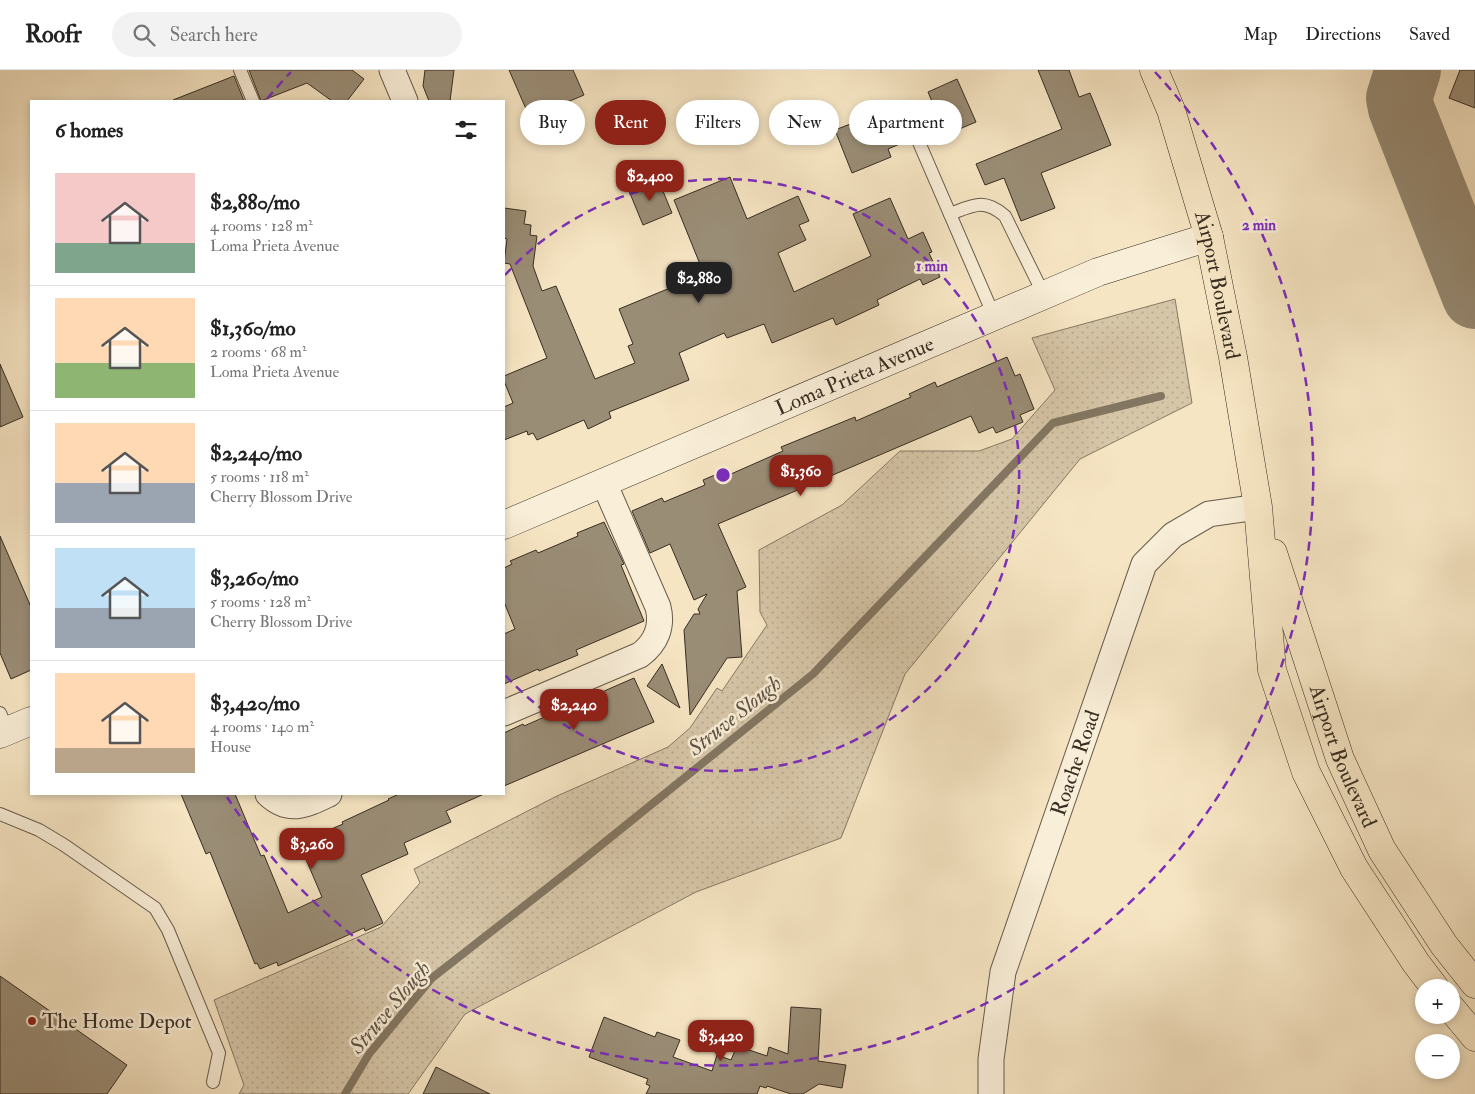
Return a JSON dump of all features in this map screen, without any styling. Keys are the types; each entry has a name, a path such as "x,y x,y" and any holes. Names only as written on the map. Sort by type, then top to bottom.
{"main road":[{"name":"Airport Boulevard","path":"1154,70 1171,110 1209,237 1233,357 1258,507 1272,670 1306,772 1354,868 1416,964 1428,979"},
{"name":"Airport Boulevard","path":"1258,507 1340,759 1382,850 1444,946 1475,984"},
{"path":"1460,1019 1475,1037"}],"street":[{"path":"392,70 405,100"},
{"name":"Loma Prieta Avenue","path":"505,525 1098,272 1209,237"},
{"path":"505,713 640,655 646,651 655,639 660,623 658,607 604,483"},
{"name":"Roache Road","path":"992,1094 991,1059 1003,972 1144,564 1173,535 1209,514 1258,507"},
{"path":"269,795 282,804 296,806 304,805 327,795"}],"lane":[{"path":"240,70 254,100"},
{"path":"920,145 994,316"},
{"path":"950,214 976,204 994,207 1005,216 1044,295"},
{"path":"0,814 39,830 64,845 155,908 168,930 219,1054 212,1082"}],"shaded area":[{"path":"1175,299 1192,403 1080,459 905,674 841,838 696,892 465,1014 408,1094 239,1094 244,1085 214,1000 381,927 420,883 414,869 557,796 668,747 690,728 717,688 722,691 767,625 760,612 759,550 842,505 900,451 979,451 1012,439 1055,390 1032,338"}],"building":[{"path":"249,70 352,70 364,79 348,100 331,100 307,83 261,100"},
{"path":"425,70 454,70 450,100 429,100 423,86"},
{"path":"509,70 573,70 584,95 572,100 522,100"},
{"path":"1038,70 1069,70 1079,97 1090,93 1111,145 1041,173 1055,208 1021,221 1004,178 985,185 976,164 1062,129"},
{"path":"1460,70 1475,70 1475,108 1449,98"},
{"path":"234,76 244,100 173,100"},
{"path":"957,79 976,122 962,128 962,100 931,100 928,92"},
{"path":"849,124 849,145 897,145 888,149 891,157 852,173 839,140 839,128"},
{"path":"730,177 747,219 798,196 809,221 799,225 806,240 778,253 794,292 871,256 853,214 890,198 908,239 923,232 932,252 929,253 940,277 923,285 920,279 877,300 879,305 836,325 833,318 772,343 764,324 727,338 724,333 679,353 689,380 609,412 611,418 588,429 584,420 537,440 533,433 528,435 527,431 505,440 505,407 513,403 505,383 505,376 547,358 510,264 505,263 507,239 505,238 505,208 526,211 524,224 531,225 530,235 537,236 533,266 542,291 556,286 595,379 635,363 628,346 633,344 619,309 704,274 674,200"},
{"path":"658,179 672,213 643,225 629,191"},
{"path":"1007,357 1015,376 1020,374 1034,409 1020,415 1023,422 996,433 993,427 979,433 971,416 718,524 746,587 737,591 742,657 727,658 690,715 684,630 694,614 700,614 698,609 707,594 694,600 670,544 650,553 632,511 662,498 664,502 705,485 703,480 729,469 731,474 783,451 781,447 855,417 856,421 911,397 909,394 935,382 937,387"},
{"path":"0,364 23,417 0,427"},
{"path":"604,522 624,564 621,565 644,621 576,650 578,655 539,671 538,669 505,684 505,634 515,629 505,604 505,568 512,564 510,561 536,550 538,553 578,536 577,533"},
{"path":"0,536 30,605 30,670 11,679 0,653"},
{"path":"662,664 680,708 647,686"},
{"path":"634,678 654,722 505,786 505,733 523,724 524,726"},
{"path":"181,795 235,795 261,856 264,855 288,913 322,897 299,843 343,824 342,822 397,795 482,795 446,811 451,822 404,843 408,854 361,875 383,923 365,931 364,928 278,966 277,962 260,969 257,963 255,964 210,852 206,854"},
{"name":"The Home Depot","path":"0,976 127,1065 107,1094 0,1094"},
{"path":"791,1007 821,1009 818,1061 846,1065 842,1088 819,1084 803,1094 791,1094 767,1086 766,1088 760,1086 757,1094 646,1094 650,1086 646,1084 648,1079 589,1057 604,1017 655,1037 657,1032 680,1040 673,1057 712,1071 717,1055 731,1060 737,1046 767,1056 769,1047 788,1054"},
{"path":"436,1067 490,1094 423,1094"}],"waterway":[{"name":"Struve Slough","path":"345,1094 369,1054 432,978 574,867 813,674 1053,423 1161,396"}],"taxiway":[{"path":"1408,70 1399,98 1401,108 1475,296"}],"place":[{"name":"The Home Depot","path":"32,1021"}]}
